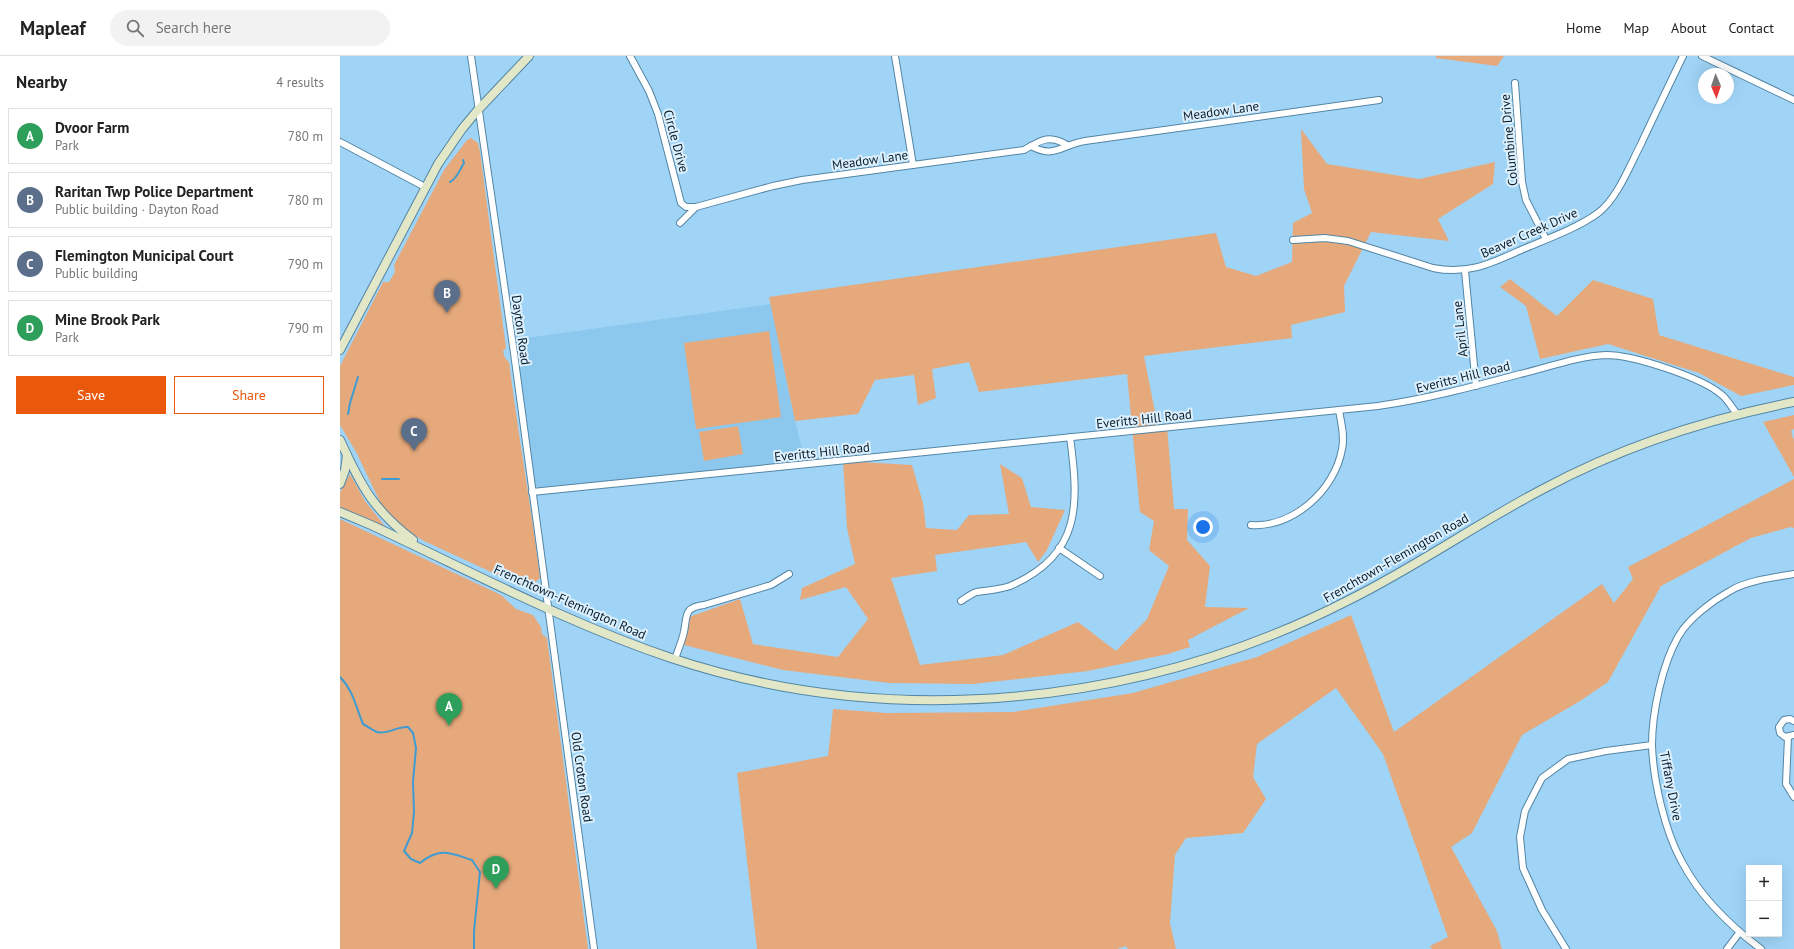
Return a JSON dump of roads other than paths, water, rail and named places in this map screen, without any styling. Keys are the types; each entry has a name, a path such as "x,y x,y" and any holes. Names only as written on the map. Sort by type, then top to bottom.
{"main road":[{"path":"340,350 438,164 462,129 477,111 529,56"},
{"name":"Frenchtown-Flemington Road","path":"340,512 613,637 675,659 726,674 800,689 848,695 901,699 973,699 1032,695 1077,690 1136,678 1209,658 1282,632 1370,589 1495,515 1564,478 1649,442 1737,414 1794,402"},
{"name":"Frenchtown-Flemington Road","path":"340,440 366,491 377,508 389,521 426,551"},
{"path":"340,484 345,470 347,454"}],"street":[{"name":"Dayton Road","path":"470,56 514,353 548,608"},
{"name":"Circle Drive","path":"630,56 649,91 658,114 665,135 680,203 686,207 696,207"},
{"path":"895,56 913,165"},
{"name":"Beaver Creek Drive","path":"1293,240 1325,238 1348,242 1433,268 1465,271 1487,265 1587,220 1598,213 1611,200 1629,167 1683,56"},
{"path":"1702,56 1794,100"},
{"name":"Columbine Drive","path":"1515,83 1522,182 1526,200 1546,239"},
{"name":"Meadow Lane","path":"1031,146 1041,152 1047,153 1054,152 1067,145 1084,140 1379,100"},
{"name":"Meadow Lane","path":"696,207 802,180 1024,150 1040,141 1051,138 1067,145"},
{"path":"340,142 425,187"},
{"path":"680,223 696,207"},
{"name":"April Lane","path":"1465,271 1476,386"},
{"name":"Everitts Hill Road","path":"532,492 1339,410 1421,400 1591,357 1606,355 1621,356 1675,372 1708,386 1722,395 1737,414"},
{"path":"1251,525 1264,526 1292,515 1311,502 1327,484 1335,471 1342,450 1343,438 1339,410"},
{"path":"961,601 975,592 1000,590 1020,581 1043,565 1059,548 1068,533 1074,513 1076,481 1070,437"},
{"path":"1059,548 1100,576"},
{"path":"675,659 684,631 686,617 689,610 694,606 704,605 771,585 789,574"},
{"name":"Tiffany Drive","path":"1761,949 1739,933 1719,914 1700,890 1682,862 1663,814 1652,745 1660,688 1667,662 1678,636 1700,612 1731,590 1764,579 1794,574"},
{"name":"Old Croton Road","path":"548,608 594,949"},
{"path":"1794,721 1787,719 1779,724 1780,733 1791,736 1786,784 1794,797"},
{"path":"1566,949 1542,910 1523,868 1520,837 1525,811 1542,778 1568,759 1606,751 1652,745"},
{"path":"1727,949 1739,933"}],"waterway":[{"path":"450,182 455,179 458,174 464,163 463,160"},
{"path":"348,414 358,377"},
{"path":"382,479 399,479"},
{"path":"340,677 348,687 354,699 363,724 381,733 404,727 408,727 413,733 416,748 413,782 414,812 412,833 404,851 411,859 420,863 439,853 451,854 472,860 480,872 474,931 474,949"}],"place":[{"name":"Raritan Twp Police Department","path":"447,313"},
{"name":"Flemington Municipal Court","path":"414,451"},
{"name":"Dvoor Farm","path":"449,726"},
{"name":"Mine Brook Park","path":"496,889"}]}
